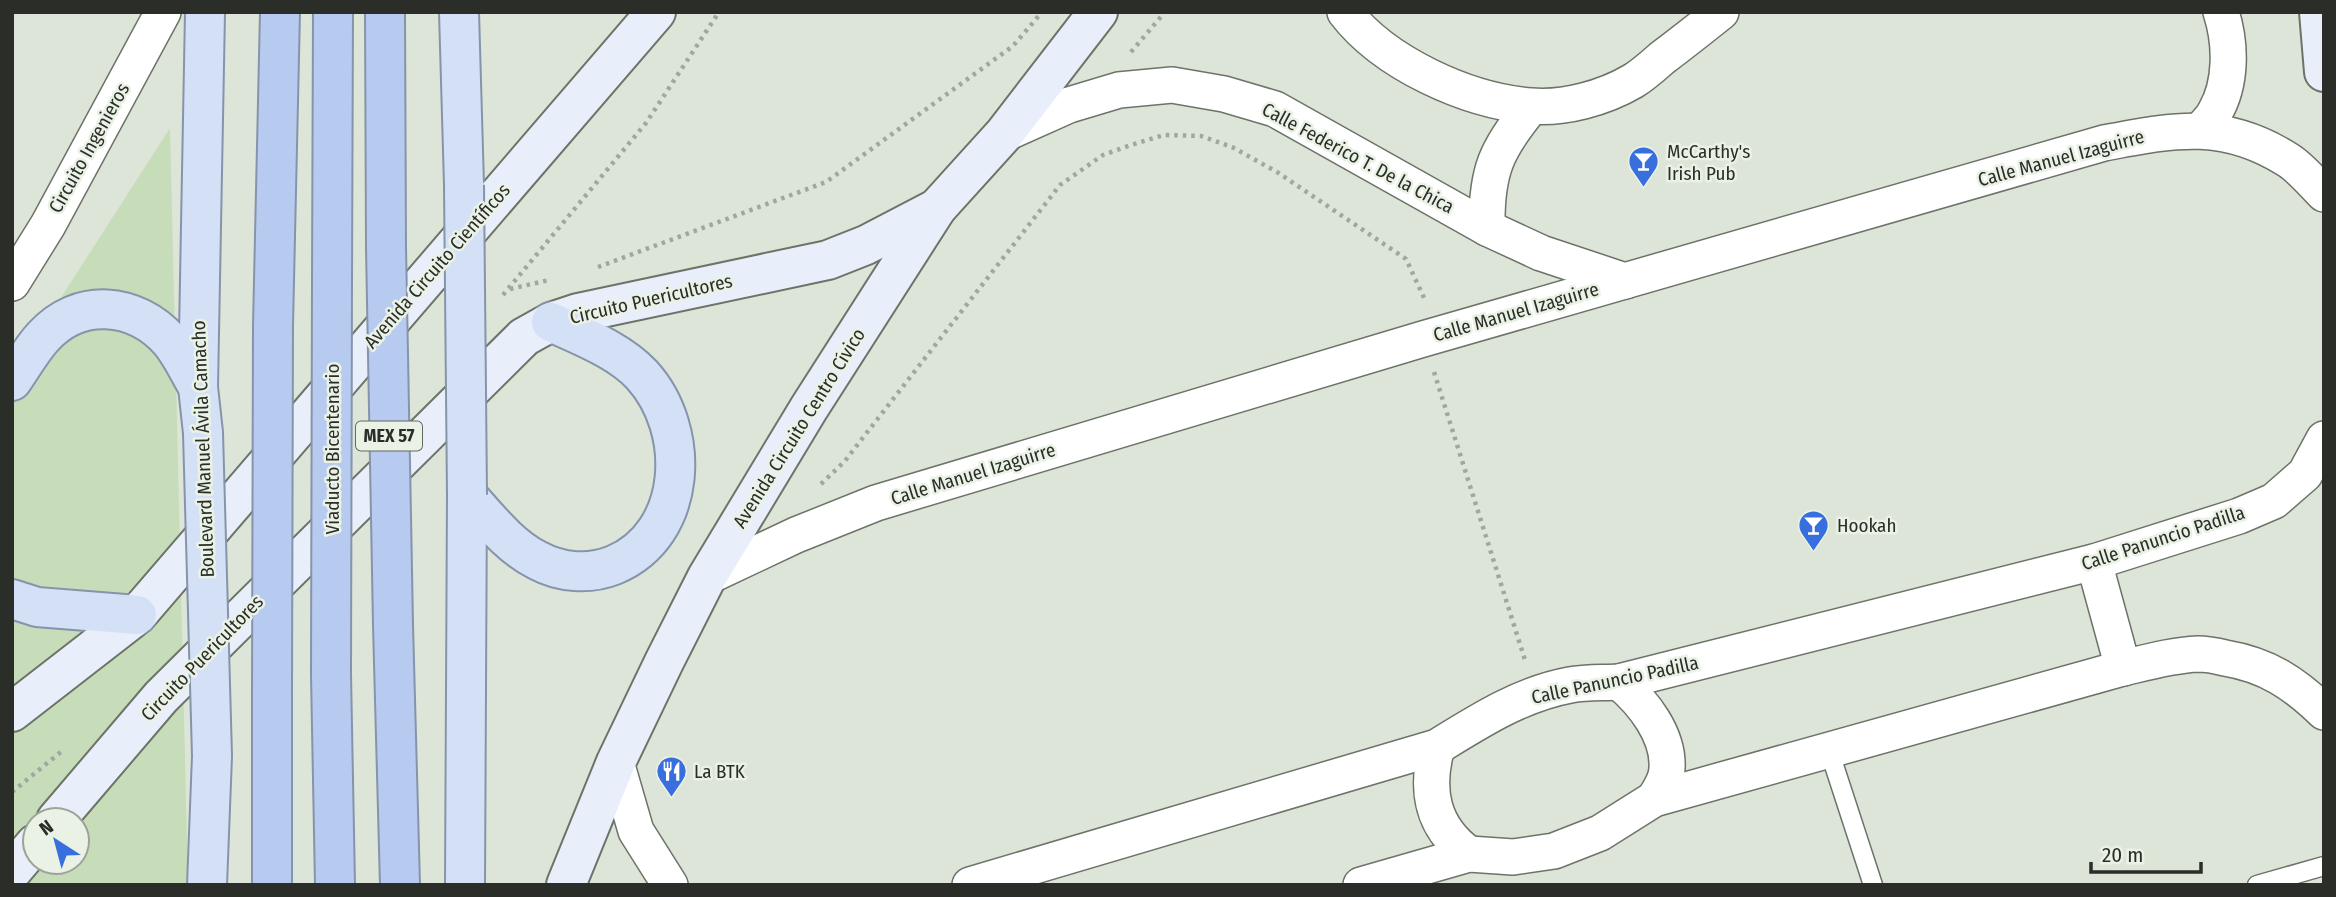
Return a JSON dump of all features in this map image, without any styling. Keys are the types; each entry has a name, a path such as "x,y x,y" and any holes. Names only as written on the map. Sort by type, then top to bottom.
{"highway":[{"path":"272,885 273,326 280,12"},
{"name":"Viaducto Bicentenario","path":"333,12 331,674 335,885"},
{"name":"MEX 57","path":"385,12 386,247 400,885"}],"main road":[{"name":"Boulevard Manuel Ávila Camacho","path":"205,12 198,387 203,433 212,756 207,885"},
{"path":"459,12 464,185 467,495 465,885"},
{"name":"Avenida Circuito Científicos","path":"137,615 656,12"},
{"name":"Avenida Circuito Centro Cívico","path":"566,885 616,762 707,577 809,408 937,208 1004,134 1098,12"},
{"path":"2319,12 2324,72"},
{"name":"Circuito Puericultores","path":"68,806 161,697 524,337 551,322 578,313 828,260 866,245 937,208"},
{"path":"12,381 43,337 60,322 82,312 107,309 131,313 151,324 170,342 198,387"},
{"path":"467,495 514,544 537,560 563,570 598,572 624,561 653,537 667,512 676,475 676,443 664,405 642,374 611,351 551,322"},
{"path":"12,599 37,607 137,615"},
{"path":"12,712 137,615"}],"street":[{"name":"Circuito Ingenieros","path":"12,283 48,225 163,12"},
{"path":"1345,12 1354,24 1388,53 1430,78 1474,94 1531,107 1583,102 1633,81 1721,12"},
{"path":"2201,130 2215,113 2224,88 2228,49 2221,12"},
{"name":"Calle Federico T. De la Chica","path":"1004,134 1069,105 1119,90 1172,85 1224,93 1275,109 1487,228 1541,253 1625,281"},
{"path":"1487,228 1486,193 1495,163 1509,133 1531,107"},
{"name":"Calle Manuel Izaguirre","path":"707,577 796,535 876,503 1423,339 2104,143 2170,131 2201,130 2249,140 2290,161 2324,194"},
{"name":"Calle Panuncio Padilla","path":"970,885 1437,747 1503,707 1536,695 1571,685 1619,682 2094,562 2239,516 2274,501 2305,474 2324,439"},
{"path":"2094,562 2123,668"},
{"path":"1361,885 1469,854 1513,857 1554,851 1600,833 1654,799 2166,658 2200,654 2237,660 2271,670 2306,695 2324,712"},
{"path":"1619,682 1645,708 1663,745 1667,768 1663,784 1654,799"},
{"path":"1437,747 1430,771 1433,804 1444,831 1469,854"},
{"path":"616,762 636,831 670,885"}],"lane":[{"path":"1829,750 1872,885"},
{"path":"2257,885 2324,866"}],"path":[{"path":"549,280 509,289 646,123 719,12"},
{"path":"589,271 826,182 1013,46 1042,12"},
{"path":"1126,58 1165,12"},
{"path":"796,535 800,506 844,462 1060,185 1103,155 1131,145 1164,135 1201,136 1232,147 1277,172 1406,260 1426,299 1423,339 1536,695"}],"green space":[{"path":"170,128 188,885 12,885 12,374"}],"place":[{"name":"McCarthy's Irish Pub","path":"1644,189"},
{"name":"Hookah","path":"1814,552"},
{"name":"La BTK","path":"671,798"}]}
